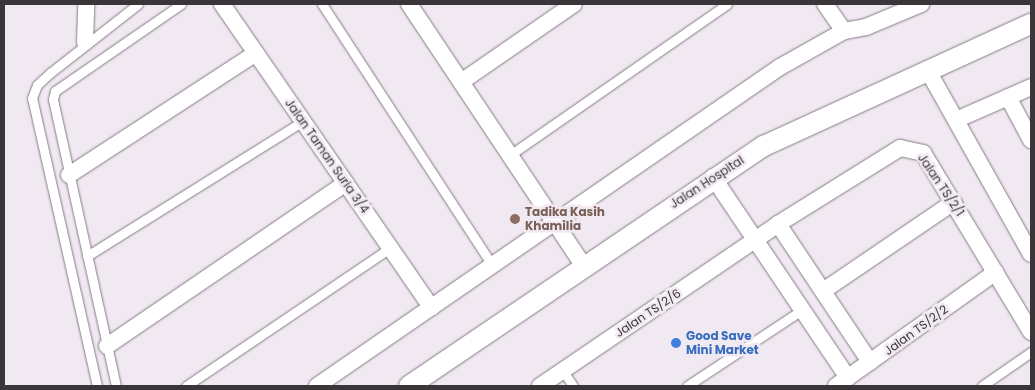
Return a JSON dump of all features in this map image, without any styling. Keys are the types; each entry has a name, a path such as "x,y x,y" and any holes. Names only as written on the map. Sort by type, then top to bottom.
{"street":[{"path":"85,42 86,4"},
{"name":"Jalan Taman Suria 3/4","path":"222,4 432,308"},
{"path":"409,4 582,265"},
{"path":"461,82 574,4"},
{"path":"825,4 844,31"},
{"path":"316,386 556,225 780,67 844,31 866,27 921,4"},
{"name":"Jalan Hospital","path":"409,386 582,265 713,177 796,128 927,68 1031,24"},
{"path":"70,174 256,53"},
{"path":"927,68 1031,254"},
{"path":"956,120 1031,87"},
{"path":"1008,97 1031,140"},
{"name":"Jalan TS/2/1","path":"754,240 900,148 923,153 1031,332"},
{"path":"713,177 802,310 842,382"},
{"path":"107,346 346,183"},
{"path":"823,291 954,202"},
{"path":"778,224 870,362"},
{"name":"Jalan TS/2/6","path":"540,386 754,240"},
{"name":"Jalan TS/2/2","path":"842,382 996,272"}],"lane":[{"path":"97,386 35,125 32,98 37,85 85,42 138,4"},
{"path":"116,386 70,174 55,91 181,4"},
{"path":"322,4 493,266"},
{"path":"510,155 727,4"},
{"path":"87,256 303,121"},
{"path":"186,386 391,247"},
{"path":"687,386 802,310"},
{"path":"982,386 1031,352"},
{"path":"563,371 573,386"}],"place":[{"name":"Tadika Kasih Khamilia","path":"515,219"},
{"name":"Good Save Mini Market","path":"676,343"}]}
